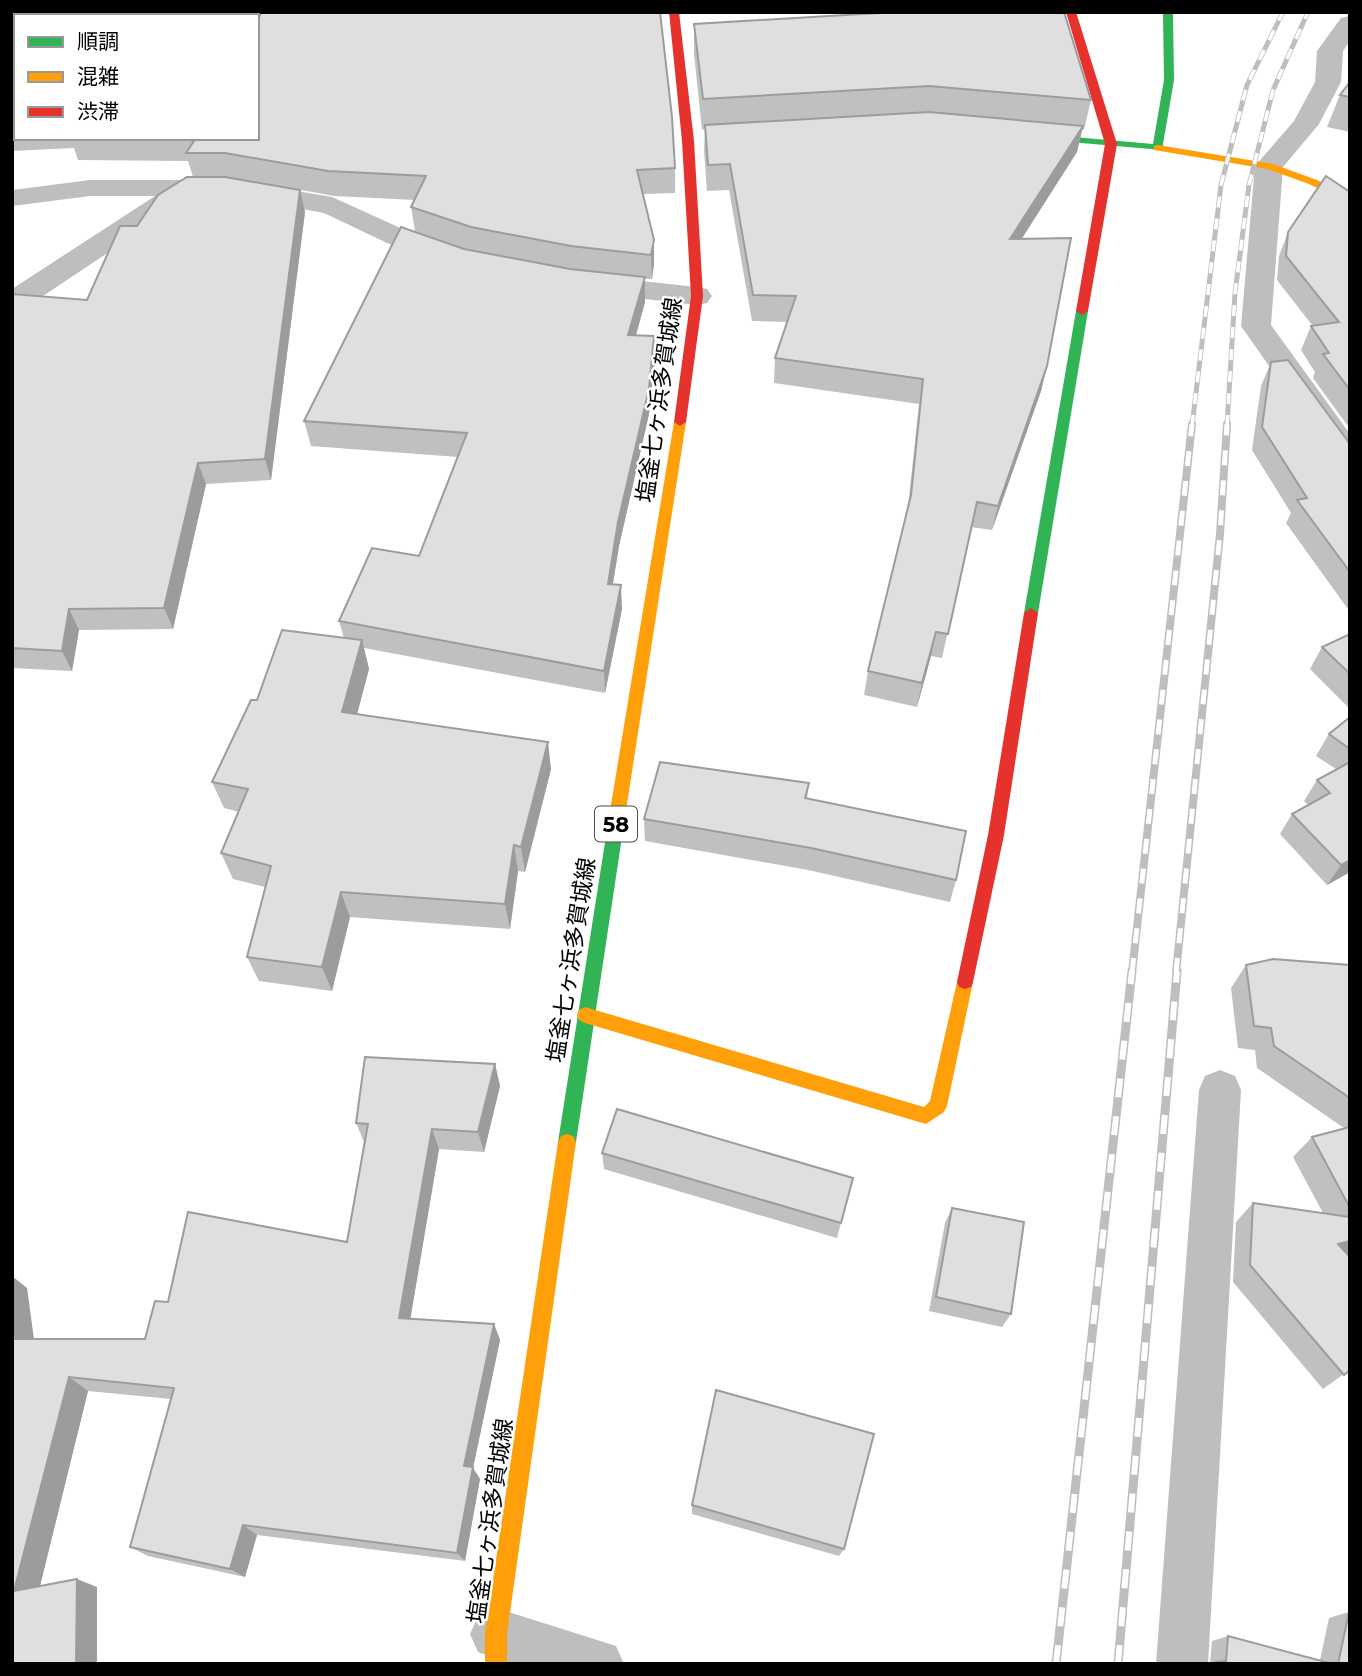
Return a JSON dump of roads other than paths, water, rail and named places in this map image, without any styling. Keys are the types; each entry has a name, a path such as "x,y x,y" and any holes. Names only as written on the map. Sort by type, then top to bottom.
{"street":[{"name":"塩釜七ヶ浜多賀城線","path":"496,1649 585,1015 671,490 697,296 694,141 674,12"},
{"path":"585,1015 902,1111 926,1116 938,1106 996,835 1043,534 1111,144 1072,12"},
{"path":"1158,148 1166,115 1172,48 1168,12"},
{"path":"1350,23 1330,51 1328,82 1306,124 1269,166 1256,326 1350,458"},
{"path":"1006,134 1158,148 1269,166 1313,182 1350,201"},
{"path":"12,303 188,187"},
{"path":"12,198 90,188 231,188 332,206 397,237 468,262"},
{"path":"572,282 697,296"},
{"path":"1182,1664 1220,1090"},
{"path":"496,1649 598,1664"}],"railway":[{"path":"1192,426 1221,185 1247,85 1283,12"},
{"path":"1227,426 1235,293 1249,185 1273,90 1308,12"},
{"path":"1132,973 1192,424"},
{"path":"1176,973 1220,534 1227,424"},
{"path":"1056,1664 1132,971"},
{"path":"1118,1664 1177,971"}]}
